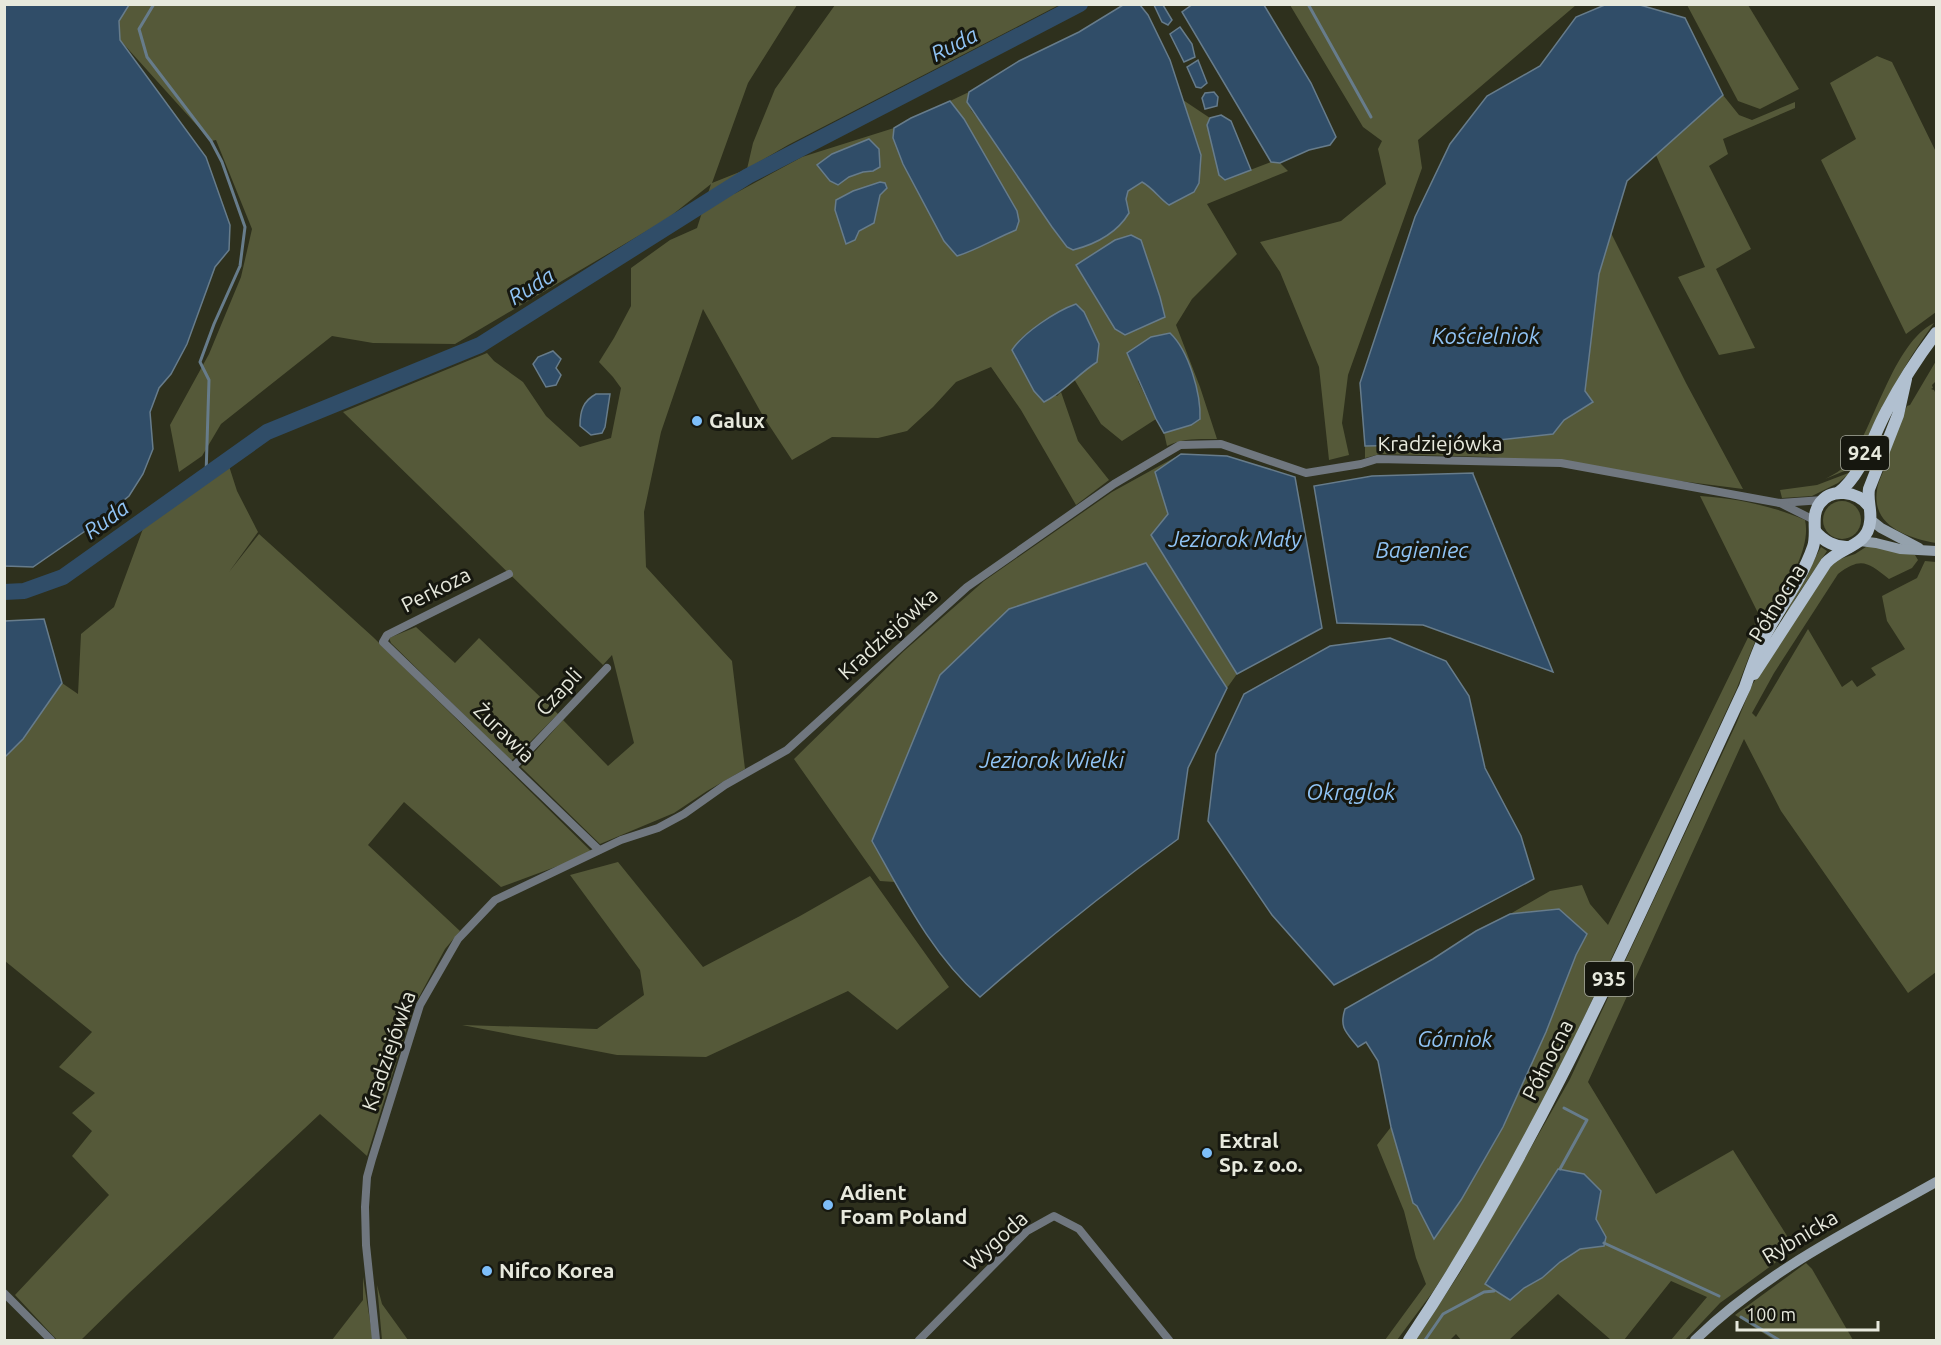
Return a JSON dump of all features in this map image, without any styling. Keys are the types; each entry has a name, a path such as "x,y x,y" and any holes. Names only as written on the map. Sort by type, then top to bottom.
{"main road":[{"name":"924","path":"1823,500 1838,493 1853,479 1887,410 1916,361 1936,333"},
{"name":"924","path":"1871,520 1868,505 1870,484 1898,415 1906,379"},
{"name":"924","path":"1838,493 1857,497 1868,505"},
{"path":"1823,500 1816,510 1815,526 1828,542 1842,547 1854,544 1868,532 1871,520"},
{"name":"Północna","path":"1409,1341 1484,1221 1550,1102 1745,687 1765,635 1782,609 1811,552 1815,541 1815,526"},
{"name":"Północna","path":"1745,687 1826,563 1833,555 1854,544"}],"street":[{"name":"Kradziejówka","path":"376,1341 366,1245 367,1177 420,1005 458,939 495,900 621,840 658,828 684,814 725,785 788,750 966,587 1114,484 1180,445 1221,444 1306,473 1361,464 1377,459 1561,464 1780,503 1823,500"},
{"name":"Kradziejówka","path":"1780,503 1815,526"},
{"path":"1871,520 1881,528 1922,549"},
{"path":"1854,544 1876,543 1900,549 1936,551"},
{"name":"Perkoza","path":"383,642 387,635 508,574"},
{"name":"Żurawia","path":"383,642 599,850"},
{"name":"Czapli","path":"513,767 607,668"},
{"name":"Rybnicka","path":"1695,1341 1735,1304 1801,1257 1936,1182"},
{"name":"Wygoda","path":"919,1341 1028,1231 1054,1216 1079,1229 1169,1341"},
{"path":"4,1293 51,1341"}],"green space":[{"path":"129,4 797,5 748,83 712,183 747,169 734,194 802,157 894,128 893,138 903,164 944,241 993,239 1016,230 1017,211 964,119 950,101 969,92 967,102 971,110 1067,247 1086,245 1103,239 1117,228 1129,213 1126,199 1128,191 1143,182 1151,187 1160,198 1201,155 1183,100 1210,118 1207,125 1224,180 1271,162 1280,163 1288,171 1207,204 1237,254 1192,299 1176,325 1217,439 1185,440 1167,446 1164,433 1200,420 1195,386 1170,333 1151,337 1138,381 1156,419 1122,441 1101,424 1074,379 1097,362 1040,326 1020,339 1016,359 1025,374 1057,396 1061,392 1078,441 1109,480 1076,505 1021,410 991,367 956,382 907,431 878,438 832,437 792,460 763,416 703,309 661,432 644,512 646,567 732,661 745,769 674,813 600,844 521,767 563,720 608,766 634,743 612,655 603,665 343,412 487,353 494,361 523,382 546,416 580,447 611,438 621,388 599,362 631,306 631,268 670,240 697,228 711,184 667,219 455,344 373,343 332,336 221,424 202,456 179,472 170,425 209,354 241,277 252,229 216,140 211,141 120,40 119,21"},
{"path":"835,5 1059,5 788,145 747,169 753,143 775,89"},
{"path":"1290,5 1576,5 1418,140 1422,168 1348,375 1342,423 1349,455 1329,460 1319,367 1280,272 1260,242 1341,221 1386,184 1378,149 1382,141 1363,127"},
{"path":"1687,5 1748,5 1799,89 1760,109 1738,101"},
{"path":"1877,56 1892,62 1936,152 1936,312 1906,334 1821,160 1856,139 1830,83"},
{"path":"1723,95 1739,115 1752,120 1795,102 1795,108 1723,139 1728,154 1709,166 1751,249 1716,269 1755,348 1719,355 1678,277 1705,267 1656,155"},
{"path":"1611,233 1686,383 1743,489 1492,457 1380,454 1365,458 1365,446 1462,444 1564,420 1592,402 1585,392 1599,274"},
{"path":"1934,323 1893,388 1858,457 1855,457 1849,469 1825,479 1848,463 1907,348 1920,333"},
{"path":"1936,361 1936,381 1931,389 1936,394 1936,543 1914,538 1894,528 1880,513 1877,502 1878,487 1885,467 1882,466 1907,406 1910,405"},
{"path":"1181,454 1156,472 1168,514 1151,535 1237,674 1227,688 1146,563 872,841 895,882 880,881 794,759 904,651 984,581 1112,492"},
{"path":"229,466 237,491 258,532 229,572 259,534 373,637 593,853 501,887 404,802 368,845 460,931 445,949 413,1008 367,1156 320,1114 81,1340 57,1340 15,1295 109,1195 72,1156 92,1131 72,1113 95,1093 59,1067 92,1032 5,961 5,757 23,739 62,683 78,694 81,634 114,607 144,526"},
{"path":"1851,472 1838,483 1812,496 1782,498 1780,490 1817,485"},
{"path":"1700,496 1754,504 1805,520 1806,533 1798,563 1758,635 1737,688 1548,1095 1482,1216 1432,1293 1397,1340 1385,1340 1426,1284 1416,1258 1404,1211 1377,1145 1391,1127 1413,1203 1417,1205 1434,1239 1461,1200 1503,1127 1587,934 1559,909 1510,914 1550,891 1582,885 1590,904 1608,925 1759,615"},
{"path":"1842,501 1856,506 1861,520 1856,534 1842,539 1828,534 1823,520 1828,506"},
{"path":"1869,545 1915,555 1918,560 1912,568 1889,579 1876,569 1859,563 1838,574 1774,673 1752,713 1756,717 1808,629 1842,687 1852,680 1857,687 1876,675 1871,668 1905,649 1887,621 1882,596 1917,578 1925,561 1936,562 1936,972 1908,993 1781,811 1744,739 1588,1082 1656,1194 1733,1150 1789,1239 1797,1247 1720,1303 1685,1340 1671,1340 1707,1297 1671,1281 1624,1340 1611,1340 1558,1294 1509,1340 1461,1340 1456,1334 1450,1340 1416,1340 1461,1271 1570,1079 1737,722 1752,685 1834,561 1855,554"},
{"path":"1821,547 1827,551 1795,599 1783,625 1770,637 1780,624"},
{"path":"416,627 455,663 479,638 558,714 511,761 391,643 389,638"},
{"path":"618,862 703,967 870,876 949,987 897,1030 848,991 706,1057 617,1055 462,1025 597,1029 644,995 640,970 570,875"},
{"path":"1806,1263 1812,1269 1853,1340 1774,1340 1735,1315"},
{"path":"363,1277 373,1340 332,1340 363,1300"},
{"path":"377,1285 382,1304 408,1340 382,1340"}],"water":[{"path":"5,4 129,5 119,21 120,40 206,157 230,225 229,250 215,267 187,344 171,374 159,388 150,412 153,449 143,474 129,496 91,527 33,567 5,566"},
{"path":"1193,4 1264,5 1311,83 1336,137 1330,145 1309,150 1280,163 1271,162 1182,12"},
{"name":"Kościelniok","path":"1607,4 1640,5 1685,18 1723,95 1627,181 1599,274 1585,391 1593,402 1564,420 1553,434 1462,444 1365,446 1360,383 1415,217 1450,144 1487,96 1540,66 1576,17"},
{"path":"1123,5 1140,5 1148,15 1170,60 1201,155 1199,183 1194,192 1169,205 1142,182 1128,191 1126,199 1129,213 1112,232 1098,241 1073,250 1067,247 1052,227 967,102 969,92 1019,61 1079,32"},
{"path":"1154,5 1163,5 1172,20 1168,25 1162,22"},
{"path":"1180,27 1192,44 1195,57 1184,62 1170,34"},
{"path":"1198,60 1207,83 1201,88 1196,87 1187,67"},
{"path":"1214,92 1218,97 1217,106 1205,109 1202,98 1205,93"},
{"path":"950,101 964,119 1017,211 1019,221 1016,230 957,256 944,241 903,164 893,138 894,128"},
{"path":"1221,115 1231,121 1251,170 1225,180 1219,175 1207,125 1210,118"},
{"path":"869,139 879,149 880,167 873,171 849,177 838,185 830,181 817,165 832,154"},
{"path":"880,182 885,183 887,188 880,195 874,223 859,231 855,240 846,244 835,210 836,200 853,191"},
{"path":"1131,235 1141,240 1165,317 1125,335 1115,329 1076,265 1115,240"},
{"path":"1076,304 1084,312 1099,344 1097,362 1044,402 1034,391 1012,350 1041,323"},
{"path":"1170,333 1183,351 1192,373 1200,419 1191,425 1164,433 1127,353 1151,337"},
{"path":"553,351 561,359 556,368 561,375 556,385 546,387 533,364 538,357"},
{"path":"596,394 610,394 605,427 602,433 591,435 580,426 581,416 585,403"},
{"name":"Jeziorok Mały","path":"1181,454 1227,456 1295,477 1322,628 1237,674 1151,535 1168,514 1155,472"},
{"name":"Bagieniec","path":"1473,473 1553,672 1423,625 1337,623 1314,486 1372,476"},
{"name":"Jeziorok Wielki","path":"1146,563 1227,688 1188,768 1178,839 1077,916 980,997 947,963 933,944 872,841 940,675 1009,609"},
{"path":"44,619 62,683 23,739 5,757 5,621"},
{"name":"Okrąglok","path":"1390,638 1446,661 1469,696 1485,768 1521,836 1534,879 1334,985 1272,915 1208,821 1216,754 1244,694 1330,646"},
{"name":"Górniok","path":"1559,909 1587,934 1503,1127 1461,1200 1434,1239 1417,1206 1413,1203 1391,1127 1378,1061 1366,1042 1358,1047 1347,1033 1343,1025 1345,1009 1433,959 1476,931 1510,914"},
{"path":"1558,1169 1584,1174 1601,1191 1596,1219 1606,1237 1604,1246 1580,1249 1510,1300 1485,1284"}],"waterway":[{"path":"154,4 139,29 147,57 211,141 222,162 245,227 240,266 200,362 209,380 206,475"},
{"name":"Ruda","path":"4,592 24,591 63,577 267,432 480,345 748,176 1080,4"},
{"path":"1308,4 1371,117"},
{"path":"1560,1169 1587,1120 1564,1108"},
{"path":"1604,1243 1719,1296"},
{"path":"1425,1340 1443,1314 1484,1292 1494,1291"},
{"path":"1741,1317 1779,1340"}],"place":[{"name":"Galux","path":"697,421"},
{"name":"Extral Sp. z o.o.","path":"1207,1153"},
{"name":"Adient Foam Poland","path":"828,1205"},
{"name":"Nifco Korea","path":"487,1271"}]}
